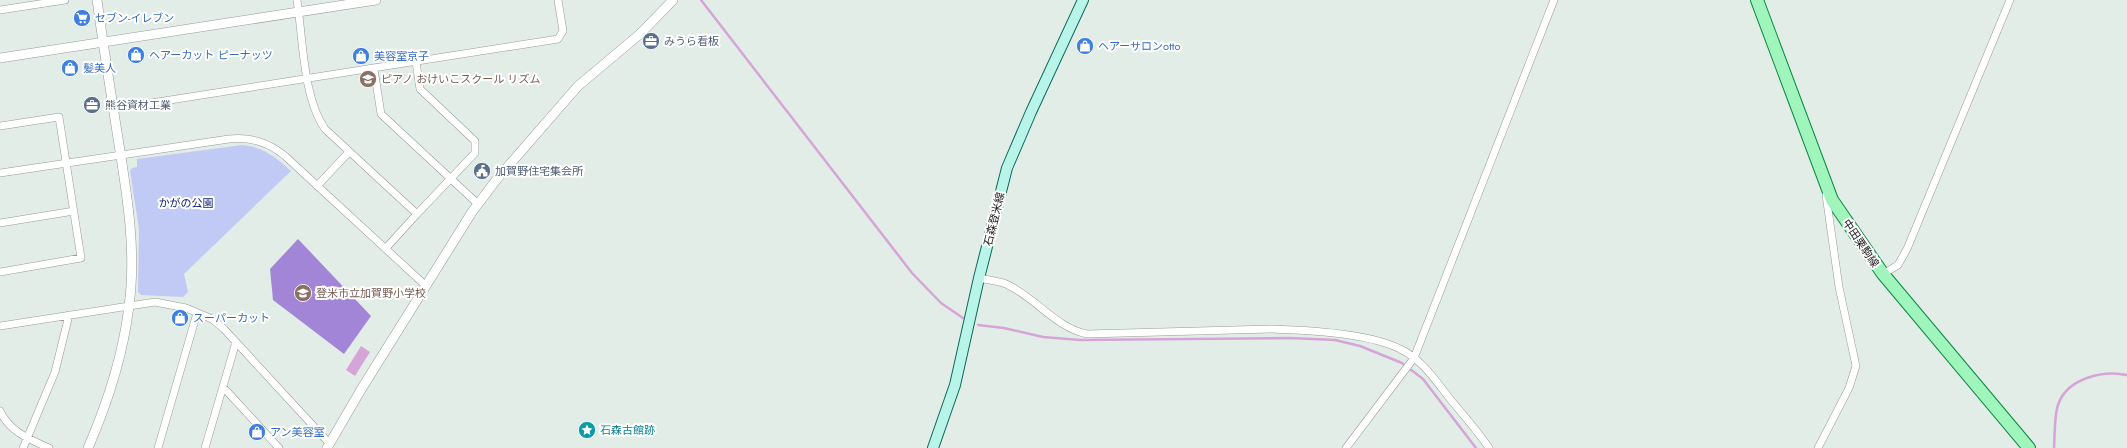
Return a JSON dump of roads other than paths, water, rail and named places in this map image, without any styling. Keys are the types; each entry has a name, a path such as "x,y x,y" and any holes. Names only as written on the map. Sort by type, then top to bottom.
{"main road":[{"name":"石森登米線","path":"933,448 955,385 979,278 1008,168 1031,112 1083,0"},
{"name":"中田栗駒線","path":"1757,0 1823,180 1832,200 1882,274 2029,448"}],"street":[{"path":"0,10 65,0"},
{"path":"88,448 113,383 125,335 130,305 131,231 97,0"},
{"path":"297,0 308,79 313,106 319,121 325,129 349,152 417,214"},
{"path":"0,58 376,0"},
{"path":"113,109 374,69 558,38 563,32 558,0"},
{"path":"0,326 155,302 167,303 186,308 212,319 236,342 328,445 478,204 560,105 595,71 654,21 673,0"},
{"path":"1346,448 1412,360 1554,0"},
{"path":"1882,274 1898,265 1907,250 2010,0"},
{"path":"386,248 475,153 475,141 420,89 416,62"},
{"path":"374,69 381,114 478,204"},
{"path":"0,126 59,117 81,258 0,272"},
{"path":"0,173 229,139 249,139 264,143 278,150 426,286"},
{"path":"317,186 349,152"},
{"path":"1818,448 1849,388 1856,366 1839,287 1823,180"},
{"path":"0,222 74,211"},
{"path":"979,278 1006,284 1038,304 1070,328 1087,334 1271,329 1301,330 1381,342 1400,348 1412,360 1425,368 1490,448"},
{"path":"158,448 197,312"},
{"path":"23,448 55,372 68,315"},
{"path":"206,448 236,342"},
{"path":"223,387 279,448"},
{"path":"0,411 11,428 49,448"}],"waterway":[{"path":"701,0 912,273 941,303 963,318"},
{"path":"978,325 1004,328 1043,337 1080,340 1290,338 1335,340 1360,346 1402,363 1423,379 1476,448"},
{"path":"2054,448 2055,420 2058,405 2069,388 2077,382 2097,375 2127,375"}],"place":[{"name":"セブン-イレブン","path":"82,18"},
{"name":"みうら看板","path":"651,41"},
{"name":"ヘアーサロンotto","path":"1085,46"},
{"name":"ヘアーカット ピーナッツ","path":"136,55"},
{"name":"美容室京子","path":"361,56"},
{"name":"髪美人","path":"70,68"},
{"name":"ピアノ おけいこスクール リズム","path":"368,79"},
{"name":"熊谷資材工業","path":"92,105"},
{"name":"加賀野住宅集会所","path":"482,171"},
{"name":"登米市立加賀野小学校","path":"303,293"},
{"name":"スーパーカット","path":"180,318"},
{"name":"石森古館跡","path":"587,430"},
{"name":"アン美容室","path":"257,432"}],"park label":[{"name":"かがの公園","path":"186,203"}]}
